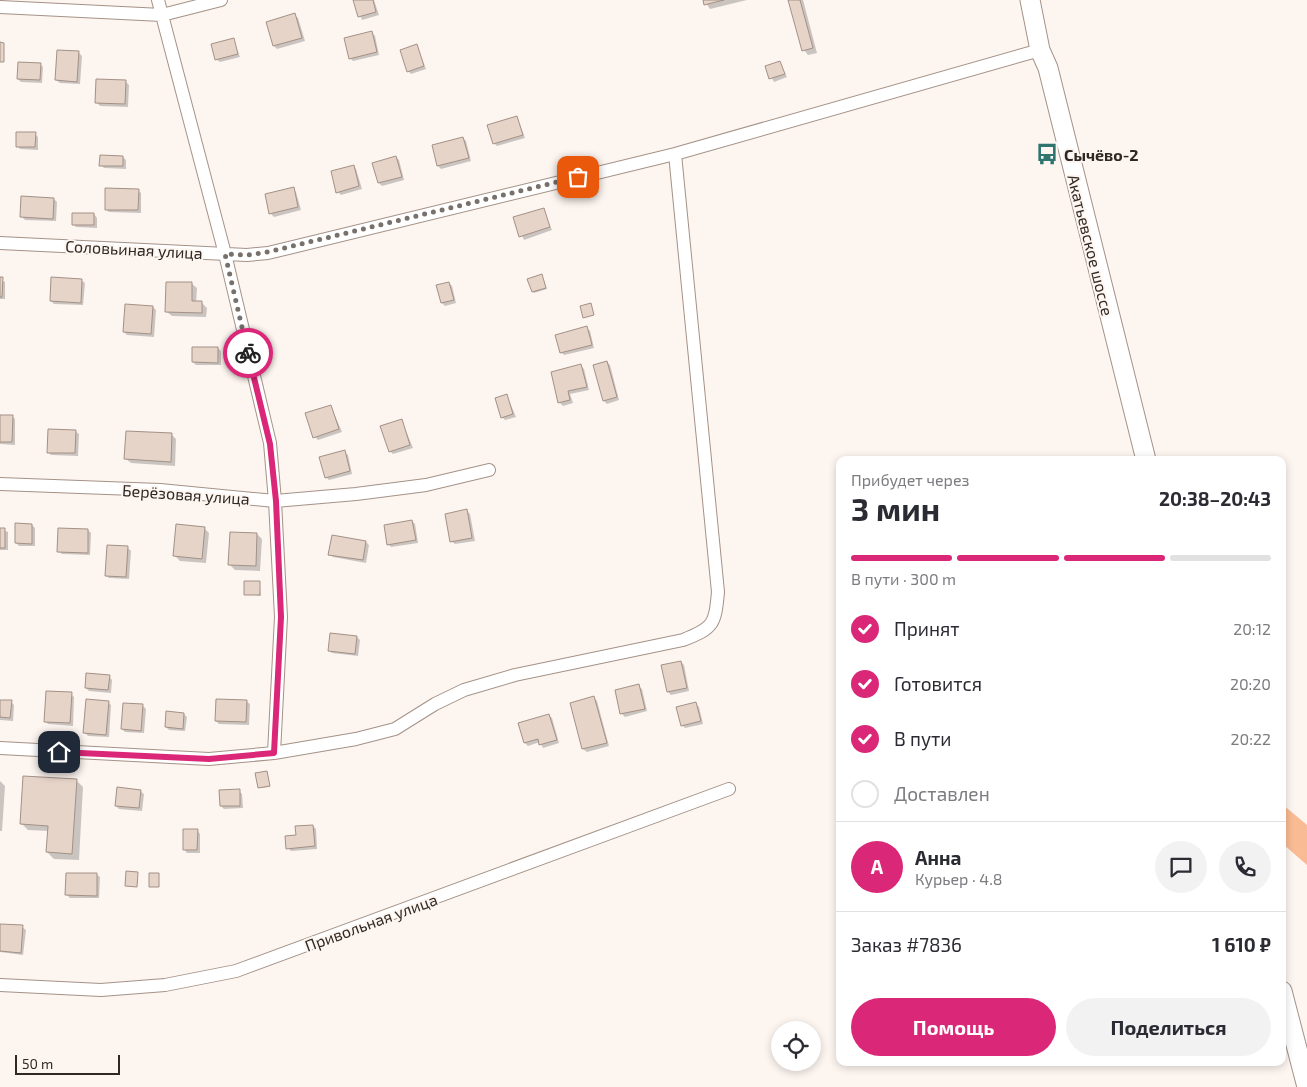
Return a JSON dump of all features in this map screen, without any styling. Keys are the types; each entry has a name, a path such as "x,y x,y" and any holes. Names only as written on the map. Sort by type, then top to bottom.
{"street":[{"path":"158,0 225,254 270,444 276,501 281,617 274,753"},
{"path":"0,7 162,15 221,0"},
{"name":"Акатьевское шоссе","path":"1030,0 1040,50 1048,68 1145,456"},
{"name":"Соловьиная улица","path":"0,243 247,255 268,252 675,154 1040,50"},
{"path":"0,748 209,759 274,753 356,740 394,729 435,704 464,690 515,675 683,640 705,631 716,619 718,592 675,154"},
{"name":"Берёзовая улица","path":"0,484 160,490 276,501 356,494 426,485 489,470"},
{"name":"Привольная улица","path":"0,985 102,990 165,985 236,971 729,789"},
{"path":"1286,1006 1307,1087"}],"shaded area":[{"path":"1286,807 1307,825 1307,865 1286,847"}],"building":[{"path":"353,0 373,0 376,12 358,17"},
{"path":"703,0 724,0 704,5"},
{"path":"788,0 800,0 813,48 802,51"},
{"path":"295,13 302,38 273,46 266,22"},
{"path":"372,31 377,52 349,59 344,38"},
{"path":"234,38 238,54 215,60 211,44"},
{"path":"0,42 4,43 4,62 0,62"},
{"path":"417,44 424,66 407,72 400,50"},
{"path":"57,50 79,51 77,82 55,80"},
{"path":"780,61 785,74 769,79 765,66"},
{"path":"18,62 41,63 40,80 17,79"},
{"path":"96,79 126,80 125,104 95,103"},
{"path":"517,116 523,135 493,144 487,125"},
{"path":"16,132 36,132 35,147 16,147"},
{"path":"463,137 469,158 437,166 432,145"},
{"path":"100,155 123,156 123,166 99,166"},
{"path":"396,156 402,177 378,183 372,163"},
{"path":"354,165 359,186 336,193 331,171"},
{"path":"294,187 298,207 269,214 265,194"},
{"path":"105,188 139,189 138,210 105,210"},
{"path":"21,196 54,198 53,219 20,217"},
{"path":"544,208 550,227 519,237 513,217"},
{"path":"72,213 94,213 94,225 72,225"},
{"path":"542,274 546,288 532,292 527,279"},
{"path":"0,277 3,277 2,297 0,297"},
{"path":"51,277 82,279 81,303 50,301"},
{"path":"166,282 192,282 192,301 202,301 202,313 165,312"},
{"path":"449,282 454,300 441,303 436,285"},
{"path":"591,303 594,315 583,318 580,306"},
{"path":"125,304 153,306 151,334 123,332"},
{"path":"587,326 592,345 560,353 555,335"},
{"path":"192,347 218,347 218,363 192,362"},
{"path":"607,361 617,397 603,401 593,365"},
{"path":"581,364 587,387 568,391 570,400 558,403 551,372"},
{"path":"507,394 513,414 501,418 495,398"},
{"path":"331,405 339,429 313,438 305,413"},
{"path":"0,415 13,415 12,442 0,442"},
{"path":"402,419 410,445 389,452 380,426"},
{"path":"48,429 76,430 75,453 47,453"},
{"path":"126,431 172,433 171,462 124,459"},
{"path":"345,450 350,471 325,478 319,457"},
{"path":"467,509 472,538 450,542 445,514"},
{"path":"412,520 416,540 387,545 384,525"},
{"path":"15,523 32,524 32,544 15,543"},
{"path":"176,524 205,527 202,559 173,556"},
{"path":"0,528 5,528 5,548 0,548"},
{"path":"58,528 88,529 88,553 57,552"},
{"path":"230,532 257,533 256,566 228,565"},
{"path":"332,535 366,541 363,560 328,555"},
{"path":"107,545 128,546 126,577 105,576"},
{"path":"244,581 260,581 260,595 244,595"},
{"path":"330,633 357,636 355,654 328,651"},
{"path":"681,661 687,688 667,692 661,665"},
{"path":"86,673 110,675 108,690 85,688"},
{"path":"639,684 645,709 620,714 615,690"},
{"path":"46,691 72,692 70,723 44,722"},
{"path":"594,696 607,743 582,749 570,703"},
{"path":"86,699 109,701 106,735 83,733"},
{"path":"216,699 247,700 246,722 215,721"},
{"path":"0,700 12,700 10,718 0,717"},
{"path":"696,702 701,721 681,726 676,707"},
{"path":"123,703 143,704 141,731 121,729"},
{"path":"166,711 184,713 183,729 165,727"},
{"path":"549,714 557,740 539,745 538,739 524,743 518,723"},
{"path":"267,771 270,786 258,788 255,773"},
{"path":"23,776 77,779 72,854 46,852 48,826 20,824"},
{"path":"117,787 141,790 139,808 115,806"},
{"path":"240,789 240,806 220,806 219,790"},
{"path":"313,825 315,846 286,849 285,836 296,835 295,826"},
{"path":"183,829 198,829 197,850 183,850"},
{"path":"126,871 138,872 137,887 125,886"},
{"path":"66,873 97,873 97,896 65,895"},
{"path":"149,873 159,873 159,887 149,887"},
{"path":"0,924 23,925 21,953 0,951"}],"way so far":[{"path":"248,353 225,254 247,255 268,252 578,177"}],"place":[{"name":"Сычёво-2","path":"1047,154"}],"route":[{"path":"59,752 209,759 274,753 281,617 276,501 270,444 248,353"}]}
